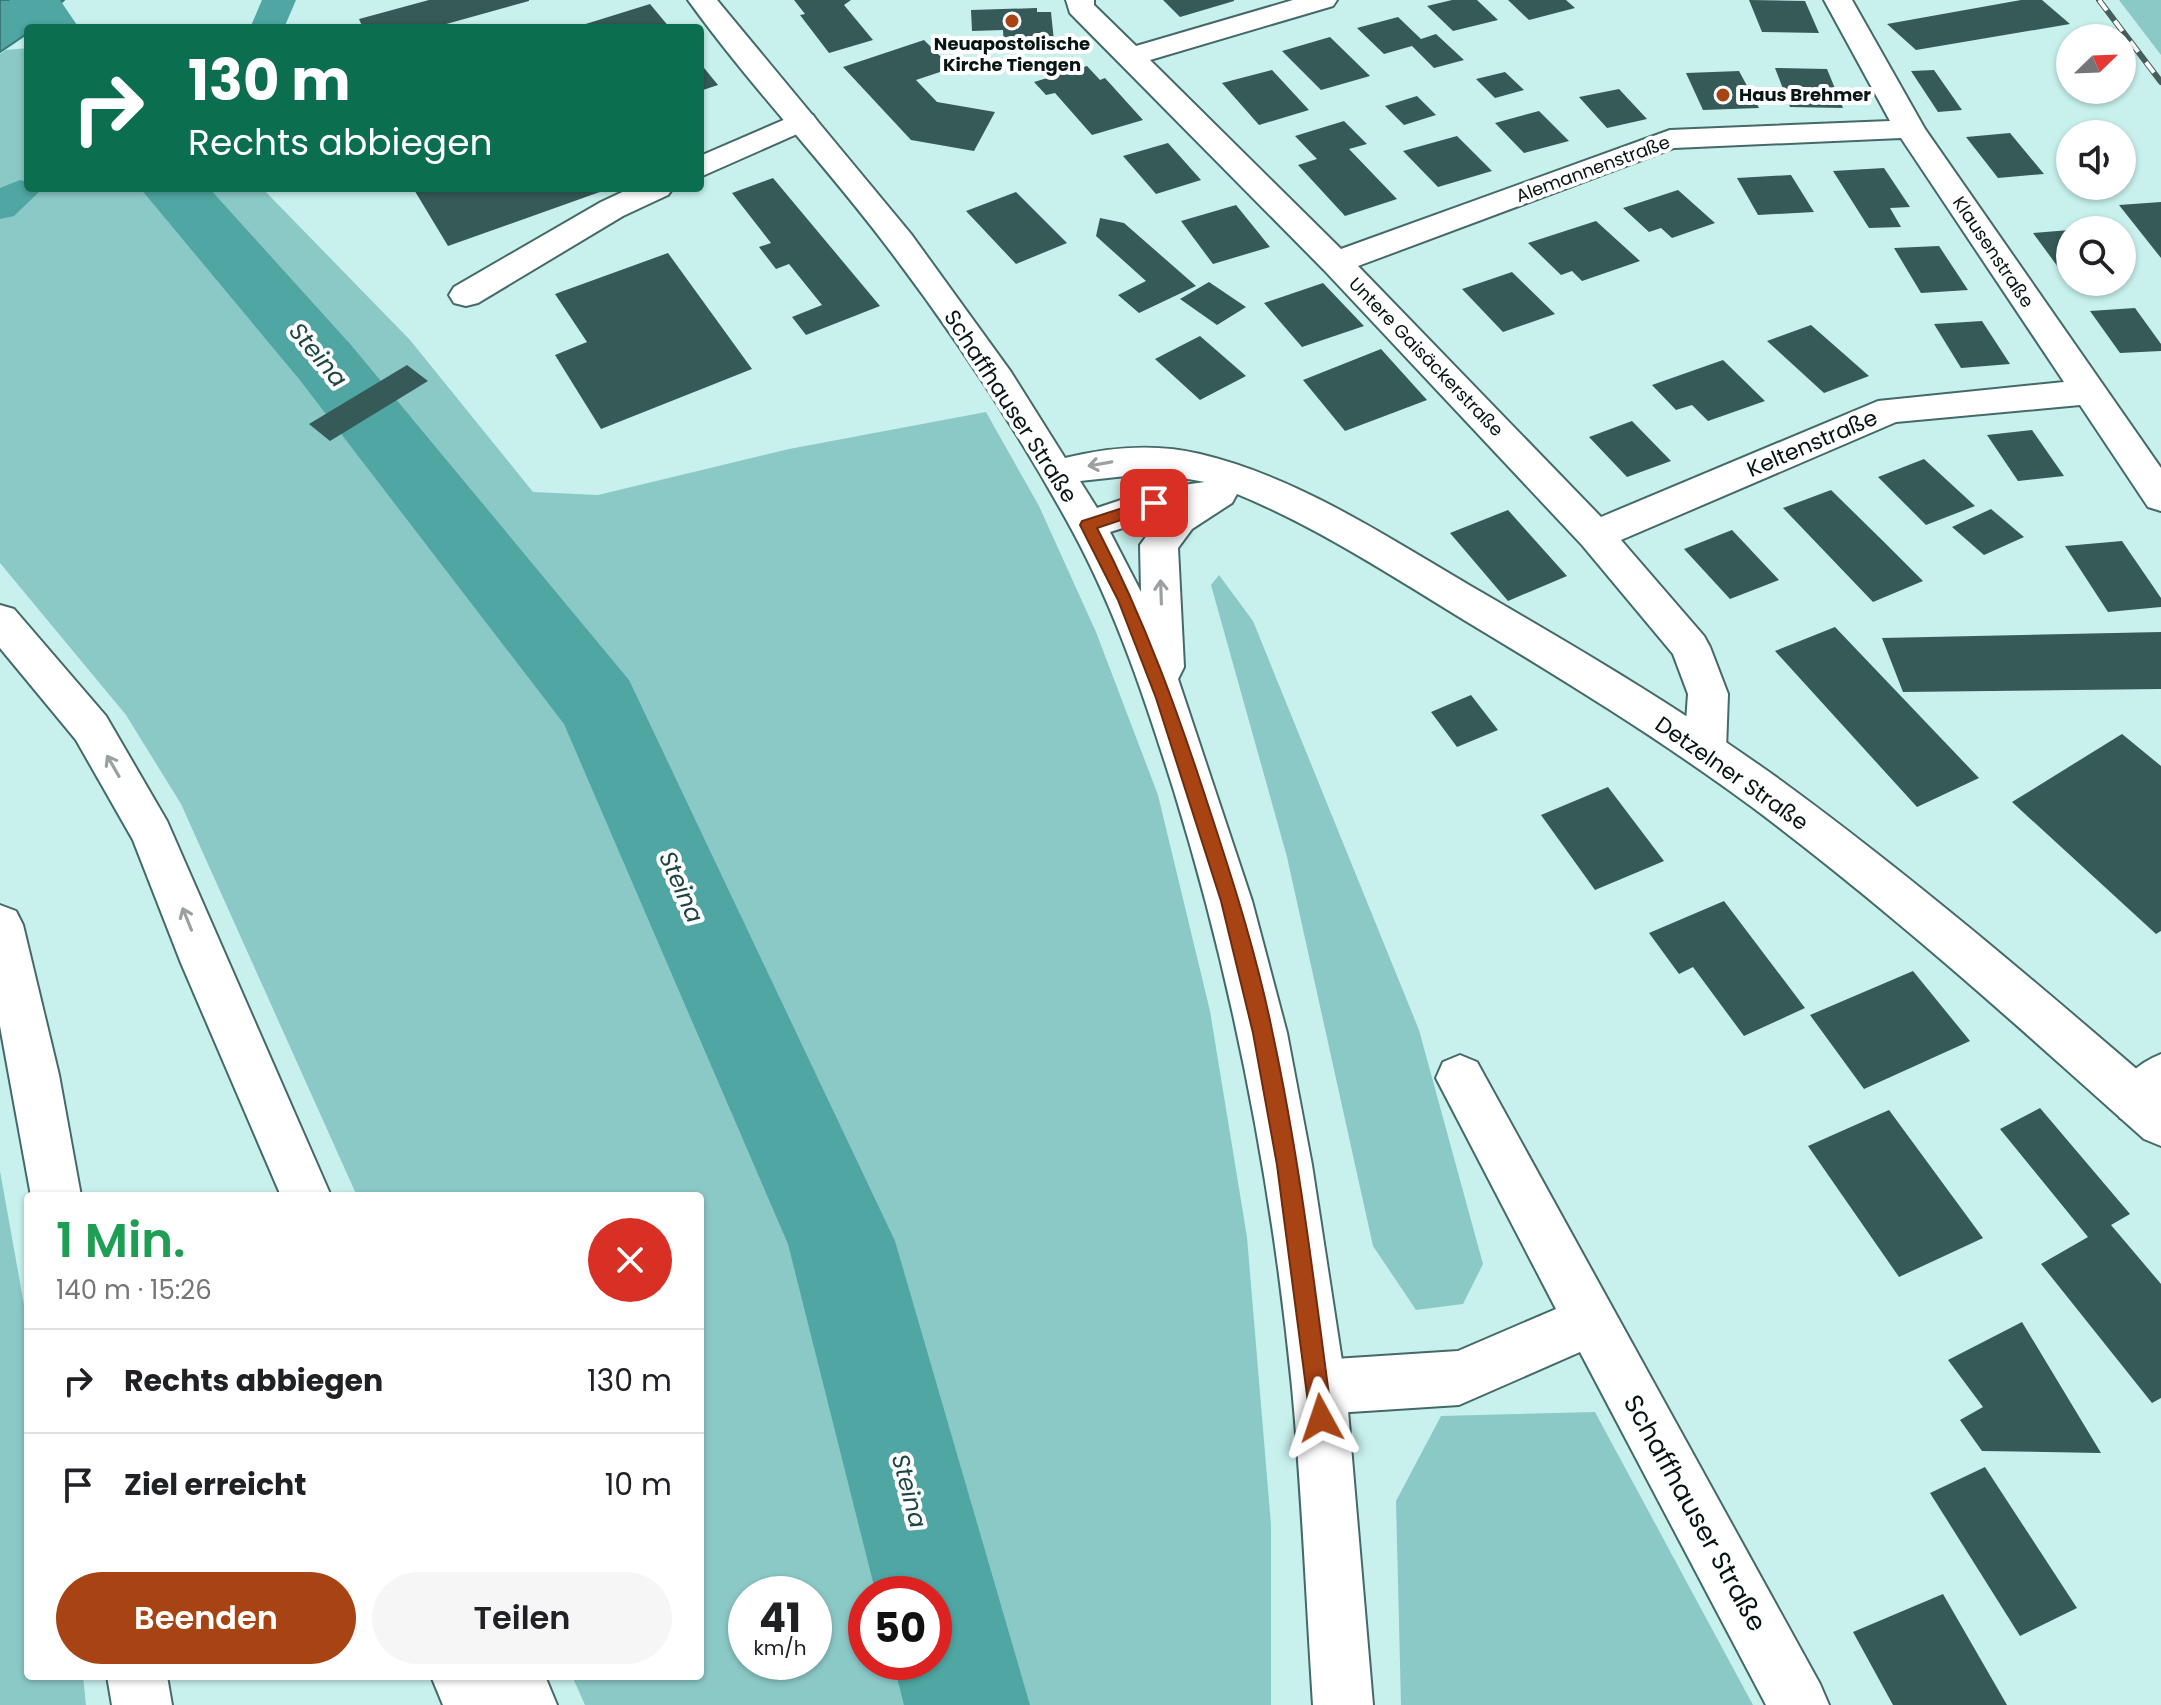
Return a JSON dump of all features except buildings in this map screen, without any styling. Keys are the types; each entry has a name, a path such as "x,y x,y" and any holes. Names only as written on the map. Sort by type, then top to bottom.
{"main road":[{"name":"Schaffhauser Straße","path":"702,0 900,241 999,381 1088,525 1126,600 1165,698 1230,901 1263,1033 1287,1165 1319,1387 1343,1705"},
{"path":"1130,57 1323,0"},
{"name":"Klausenstraße","path":"1838,0 1910,129 2161,497"},
{"name":"Untere Gaisäckerstraße","path":"1080,3 1336,263 1595,535 1690,647 1708,694 1705,750"},
{"path":"704,166 802,121"},
{"name":"Alemannenstraße","path":"1336,263 1670,139 1910,129"},
{"path":"466,295 612,209 648,192"},
{"name":"Keltenstraße","path":"1595,535 1891,410 2088,392"},
{"name":"Detzelner Straße","path":"1057,473 1124,460 1168,461 1212,470 1238,490 1380,550 1705,750 1822,836 2153,1100"},
{"path":"1088,525 1154,503 1238,490"},
{"path":"1165,698 1159,545 1179,519 1238,490"},
{"path":"0,620 91,728 152,834 204,963 304,1192"},
{"path":"0,925 35,1075 55,1192"},
{"path":"204,963 272,1192"},
{"name":"Schaffhauser Straße","path":"1460,1078 1799,1705"},
{"path":"1319,1387 1459,1378 1590,1321"},
{"path":"138,1680 142,1705"},
{"path":"463,1680 473,1705"},
{"path":"516,1680 527,1705"}],"shaded area":[{"path":"0,0 64,0 38,24 24,24 24,36 0,52"},
{"path":"2119,0 2161,0 2161,55"},
{"path":"24,48 24,192 266,192 410,340 533,492 598,495 789,449 986,412 1039,506 1096,632 1158,795 1210,1011 1247,1237 1271,1525 1271,1705 585,1705 574,1680 704,1680 704,1192 355,1192 181,804 126,715 0,563 0,54 6,50"},
{"path":"1219,575 1253,621 1419,1030 1483,1264 1463,1304 1416,1310 1373,1246 1287,857 1211,585"},
{"path":"0,1171 24,1305 24,1680 83,1680 86,1705 0,1705"},
{"path":"1595,1412 1753,1705 1401,1705 1396,1501 1441,1416"}],"waterway":[{"path":"269,24 279,0"},
{"name":"Steina","path":"35,6 46,24"},
{"path":"0,207 20,192"},
{"name":"Steina","path":"176,192 325,362 599,705 841,1241 967,1705"}],"railway":[{"path":"2099,0 2161,82"}],"place":[{"name":"Neuapostolische Kirche Tiengen","path":"1012,21"},
{"name":"Haus Brehmer","path":"1723,95"}],"route":[{"path":"1154,503 1088,525 1126,600 1165,698 1230,901 1263,1033 1287,1165 1321,1418"}]}
